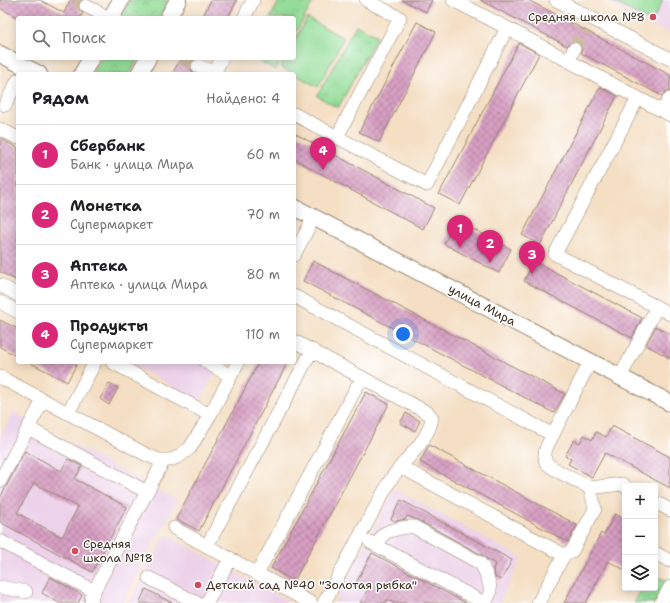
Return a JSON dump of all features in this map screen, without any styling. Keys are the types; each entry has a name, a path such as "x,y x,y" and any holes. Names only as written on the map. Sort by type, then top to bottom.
{"main road":[{"path":"111,16 121,0"},
{"path":"169,16 178,0"},
{"path":"0,54 20,72"},
{"path":"83,72 90,60"},
{"path":"140,72 147,60"},
{"name":"улица Мира","path":"296,208 670,403"}],"lane":[{"path":"245,16 253,0"},
{"path":"337,137 400,18 366,0"},
{"path":"453,0 507,28 571,55 638,98 668,109"},
{"path":"556,0 587,24 670,59"},
{"path":"86,6 106,16"},
{"path":"296,115 427,185 507,28"},
{"path":"216,72 221,60"},
{"path":"198,66 213,72"},
{"path":"5,105 16,83"},
{"path":"638,98 555,254 670,314"},
{"path":"0,128 16,137"},
{"path":"296,251 314,217"},
{"path":"0,285 16,294"},
{"path":"296,297 553,435"},
{"path":"0,302 16,311"},
{"path":"620,377 657,307"},
{"path":"296,342 428,413 432,418 420,444 391,480 324,603"},
{"path":"208,546 312,350"},
{"path":"590,362 545,453 546,462 552,468 590,488 622,484"},
{"path":"68,413 94,364"},
{"path":"116,364 210,415"},
{"path":"212,364 231,376"},
{"path":"0,377 147,455 159,460 170,460 178,457 190,448 210,415 237,364"},
{"path":"257,574 362,377"},
{"path":"0,481 43,400"},
{"path":"28,428 147,492"},
{"path":"0,540 93,597 164,460"},
{"path":"401,467 564,556"},
{"path":"538,603 564,556 572,551 595,509 590,488"},
{"path":"658,504 670,510"},
{"path":"360,536 377,546 485,603 490,594 490,589 483,566 480,563 414,527 409,526 386,533 377,546"},
{"path":"174,528 311,603"},
{"path":"658,555 669,561"},
{"path":"207,603 230,558"},
{"path":"658,565 669,561"},
{"path":"149,578 197,603"},
{"path":"0,587 26,592"},
{"path":"661,603 670,587"}],"shaded area":[{"name":"Средняя школа №8","path":"604,0 670,0 670,34"},
{"path":"131,364 219,364 200,401"},
{"name":"Средняя школа №18","path":"13,412 177,500 122,603 0,603 0,436"},
{"path":"395,489 522,558 499,603 334,603"},
{"name":"Детский сад №40 \"Золотая рыбка\"","path":"166,534 291,603 129,603"}],"green space":[{"path":"130,0 168,0 160,16 122,16"},
{"path":"280,0 309,0 313,2 296,32 296,16 271,16"},
{"path":"610,0 663,0 652,22"},
{"path":"307,18 344,38 318,87 296,75 296,72 290,72 281,67 284,60 296,60 296,38"},
{"path":"356,25 377,36 338,108 317,96"},
{"path":"100,60 137,60 131,72 93,72"},
{"path":"258,60 281,60 276,70"},
{"path":"658,578 667,580 655,603 634,603 640,591 658,591"}],"building":[{"path":"0,0 40,0 64,13 70,0 81,0 78,7 83,13 81,16 16,17 0,8"},
{"path":"211,0 237,0 229,16 203,16"},
{"path":"402,0 432,0 426,12"},
{"path":"480,0 528,0 670,75 670,91 665,92 662,96 581,53 582,48 578,42 573,41 567,46"},
{"path":"417,22 436,32 379,142 359,132"},
{"path":"519,43 539,54 460,205 439,194"},
{"path":"180,60 194,60 191,63 190,68 193,72 173,72"},
{"path":"600,87 617,96 540,245 522,235"},
{"path":"296,134 434,208 423,229 296,160"},
{"path":"0,138 16,147 16,280 0,272"},
{"path":"456,220 511,249 499,273 444,244"},
{"path":"313,261 565,394 554,413 303,281"},
{"path":"534,261 642,318 632,338 524,281"},
{"path":"0,320 16,328 16,356 0,347"},
{"path":"656,326 670,334 670,358 646,345"},
{"path":"33,364 77,364 67,382"},
{"path":"258,364 287,364 199,531 176,519"},
{"path":"109,383 118,388 109,405 100,399"},
{"path":"366,392 389,404 294,581 271,568"},
{"path":"406,413 420,421 415,431 400,423"},
{"path":"612,426 670,457 670,488 605,453 592,477 568,464 571,459 565,456 574,440 580,443 584,435 592,440 596,432 606,437"},
{"path":"429,445 577,525 568,542 420,462"},
{"path":"25,451 61,471 68,459 82,466 75,479 127,507 92,572 0,522 0,498","holes":["34,483 78,507 62,537 17,513"]},
{"path":"401,500 512,560 501,580 495,577 493,569 495,564 484,556 418,520 407,516 406,519 395,521 391,519"},
{"path":"615,514 622,518 622,568 608,561 586,603 564,603 601,533 604,535"},
{"path":"372,553 466,603 394,603 387,600 385,603 360,603 368,589 356,583"},
{"path":"50,577 82,595 78,603 59,603 42,593"},
{"path":"146,589 172,603 139,603"}],"tunnel":[{"path":"75,0 86,6"},
{"path":"574,49 584,30"},
{"path":"186,60 198,66"}],"place":[{"name":"Средняя школа №8","path":"653,17"},
{"name":"Продукты","path":"323,170"},
{"name":"Сбербанк","path":"460,248"},
{"name":"Монетка","path":"490,263"},
{"name":"Аптека","path":"532,274"},
{"name":"Средняя школа №18","path":"75,551"},
{"name":"Детский сад №40 \"Золотая рыбка\"","path":"198,585"}]}
